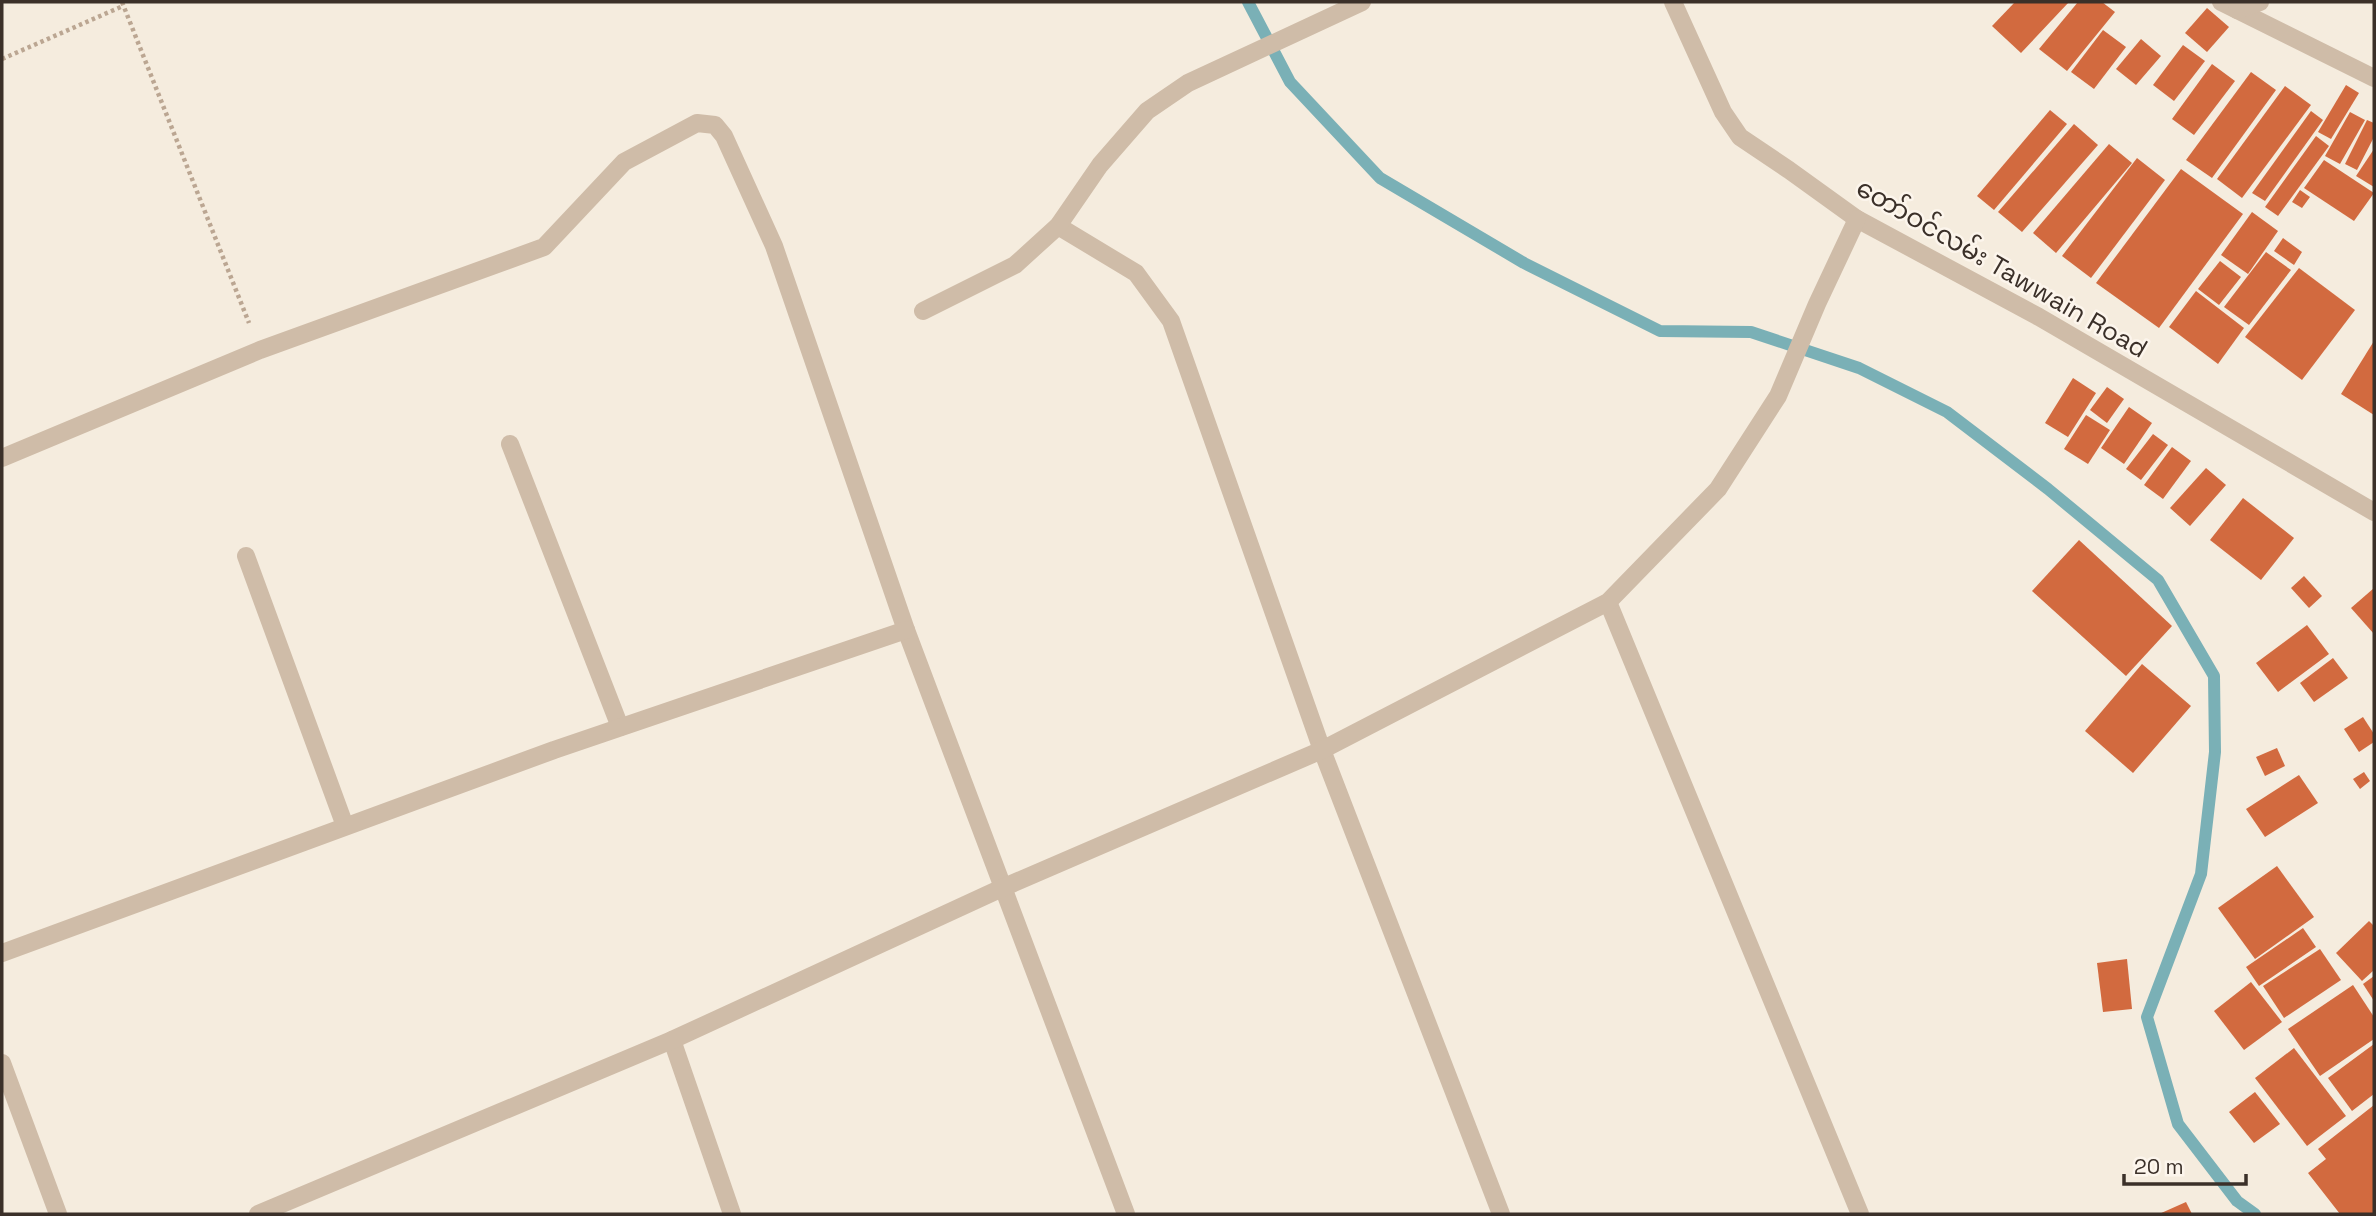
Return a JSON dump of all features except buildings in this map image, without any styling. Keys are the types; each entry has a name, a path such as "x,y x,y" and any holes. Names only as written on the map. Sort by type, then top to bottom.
{"street":[{"path":"923,311 1015,265 1058,226 1101,165 1147,111 1188,83 1362,2"},
{"name":"တော်ဝင်လမ်း Tawwain Road","path":"1673,2 1723,112 1740,137 1857,219 2039,317 2374,512"},
{"path":"2229,6 2260,2"},
{"path":"2229,6 2374,78"},
{"path":"2,458 260,350 544,247 624,162 697,123 715,125 724,136 774,246 906,630 1126,1214"},
{"path":"258,1214 672,1041 1002,888 1322,750 1608,602 1718,489 1778,396 1857,219"},
{"path":"1058,226 1136,273 1171,321 1322,750 1501,1214"},
{"path":"510,444 620,727"},
{"path":"246,556 345,826"},
{"path":"1608,602 1860,1214"},
{"path":"2,953 620,727 906,630"},
{"path":"672,1041 732,1214"},
{"path":"2,1063 58,1214"}],"path":[{"path":"2,59 122,4 260,350"}],"waterway":[{"path":"1248,2 1290,82 1380,178 1524,263 1660,331 1751,332 1859,368 1947,412 2048,489 2158,580 2214,676 2215,752 2201,874 2147,1017 2178,1124 2237,1201 2255,1214"}]}
